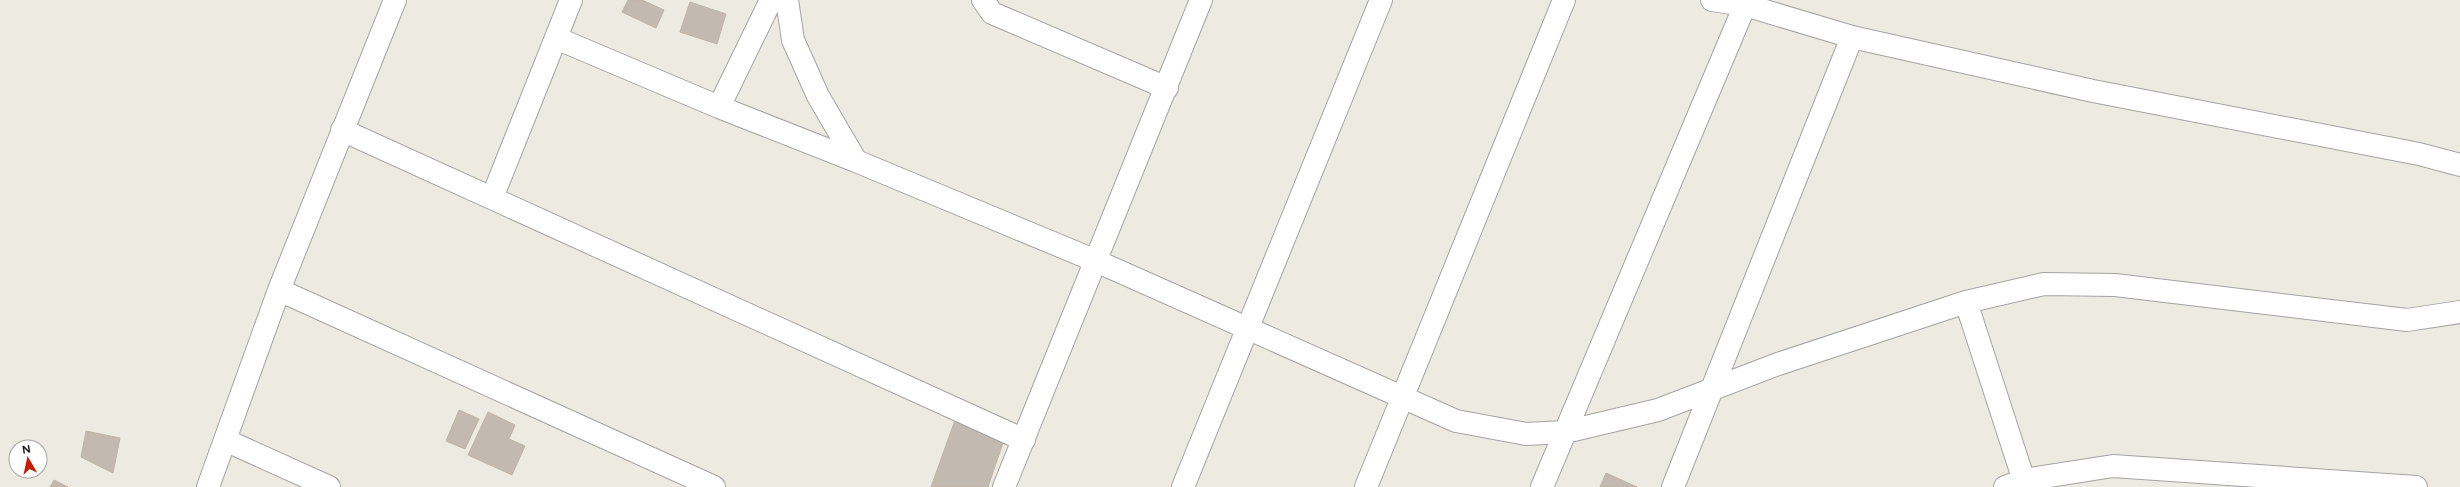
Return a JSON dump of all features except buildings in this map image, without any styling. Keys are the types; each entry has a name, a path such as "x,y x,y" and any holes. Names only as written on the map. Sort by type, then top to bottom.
{"street":[{"path":"208,487 279,290 395,0"},
{"path":"492,198 571,0"},
{"path":"719,107 771,0"},
{"path":"788,0 794,40 818,96 856,161"},
{"path":"983,0 992,14 1167,88"},
{"path":"1004,487 1167,88 1201,0"},
{"path":"1183,487 1380,0"},
{"path":"1366,487 1564,0"},
{"path":"1712,0 1745,5 1852,37 2093,91 2419,154 2460,165"},
{"path":"1542,487 1745,5"},
{"path":"1673,487 1852,37"},
{"path":"556,38 719,107 856,161 1096,261 1247,329 1403,396 1456,421 1526,434 1565,432 1658,410 1712,389 1966,302 2044,284 2115,285 2407,320 2460,312"},
{"path":"342,130 1024,440"},
{"path":"279,290 714,487"},
{"path":"1966,302 2019,485 2113,466 2196,480 2416,487"},
{"path":"225,440 329,487"}]}
